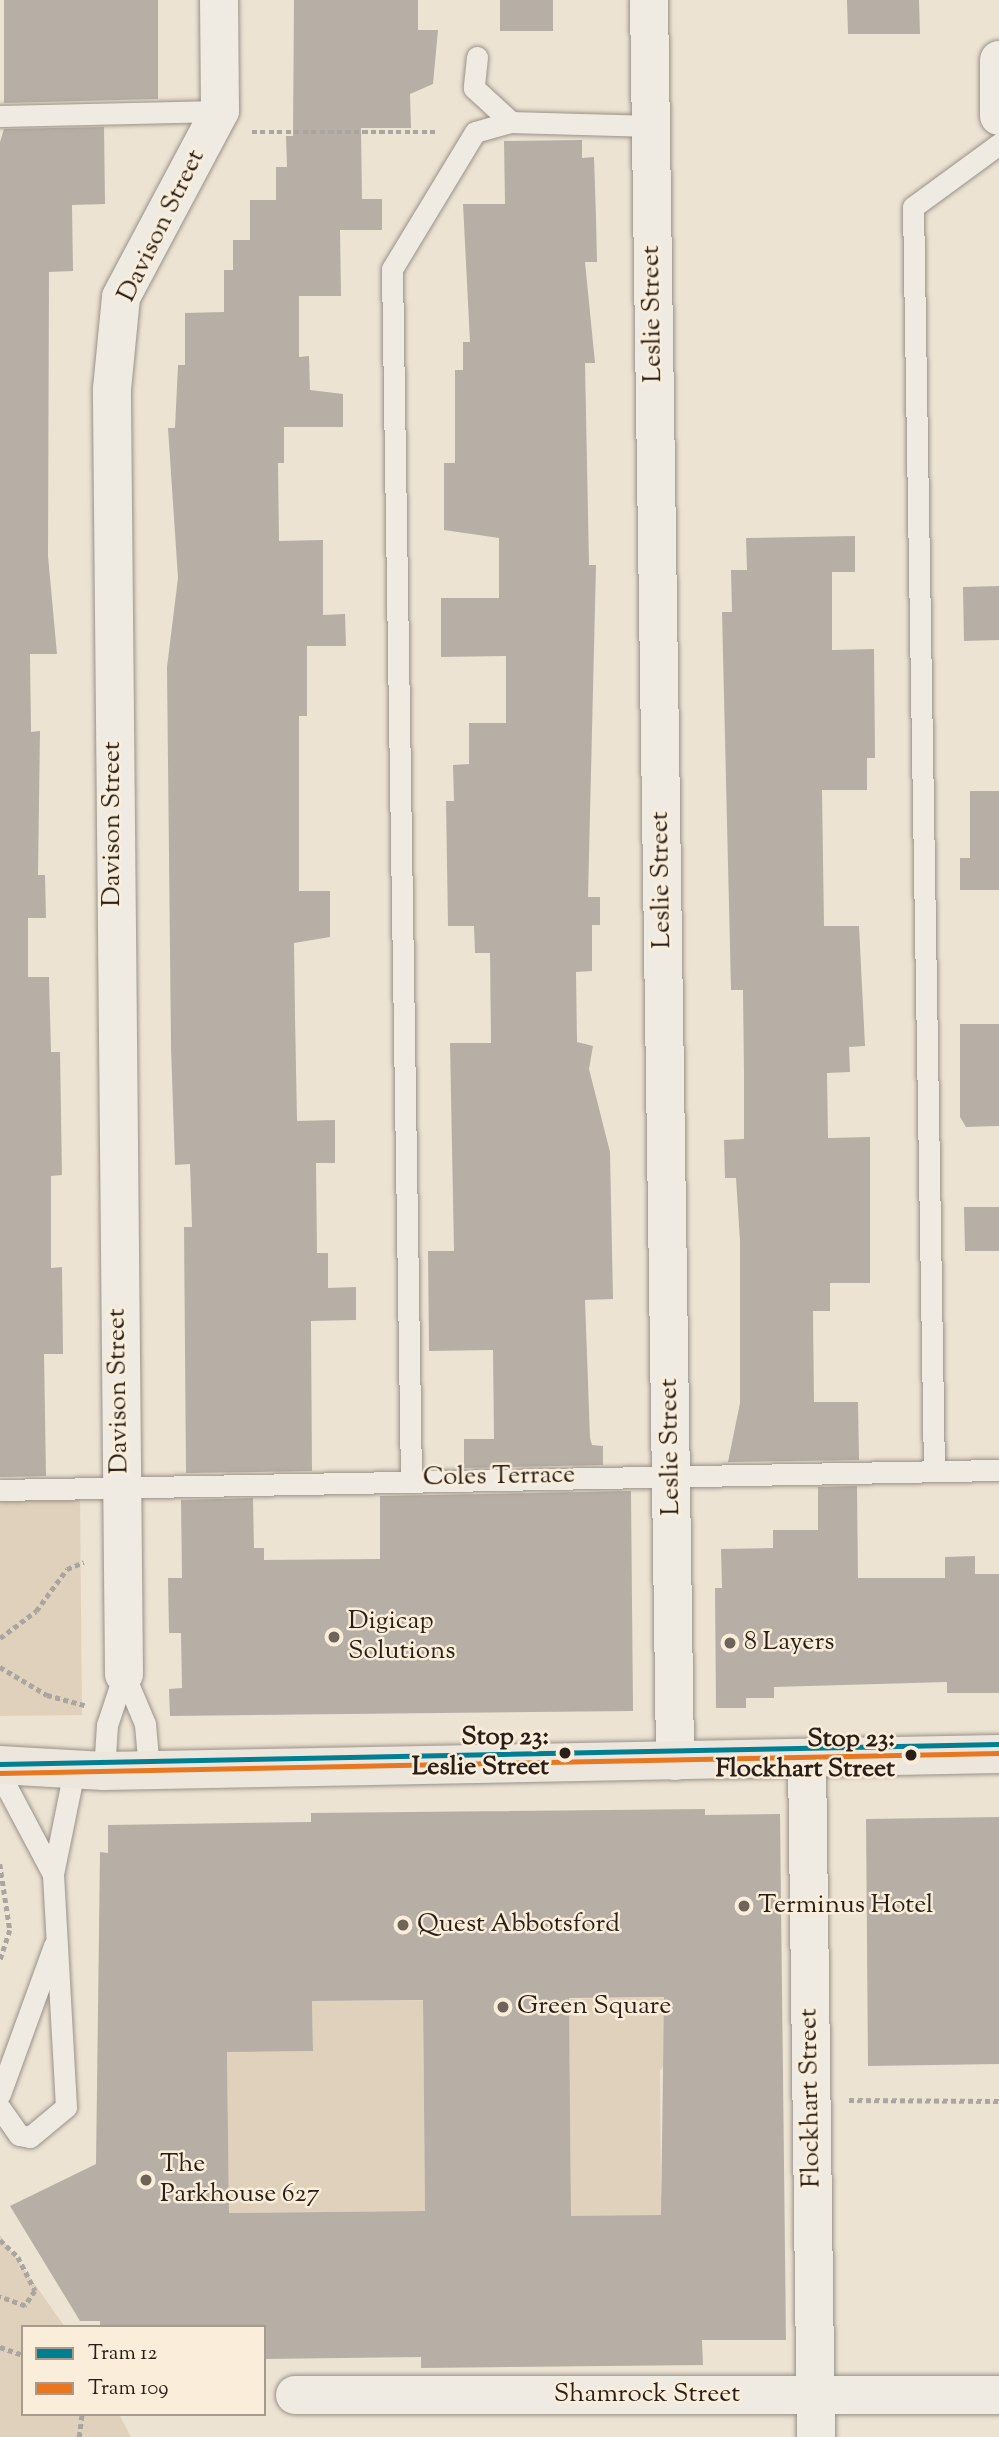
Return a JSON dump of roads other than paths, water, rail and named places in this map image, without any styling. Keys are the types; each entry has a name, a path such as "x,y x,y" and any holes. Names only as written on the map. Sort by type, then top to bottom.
{"main road":[{"path":"1,1777 89,1771 999,1754"}],"street":[{"name":"Davison Street","path":"124,1674 120,1488 112,389 121,297 220,111 219,0"},
{"name":"Leslie Street","path":"649,0 676,1761"},
{"path":"999,60 999,116"},
{"name":"Flockhart Street","path":"807,1759 816,2437"},
{"name":"Shamrock Street","path":"295,2395 999,2395"}],"lane":[{"path":"477,57 474,88 511,122"},
{"path":"0,116 220,111"},
{"path":"411,1479 392,269 475,132 511,122 651,126"},
{"path":"934,1471 914,206 999,144"},
{"name":"Coles Terrace","path":"0,1490 411,1479 999,1470"},
{"name":"Davison Street","path":"124,1674 145,1724 149,1770"},
{"name":"Davison Street","path":"53,1874 124,1674"},
{"path":"0,2109 19,2135 30,2137 66,2107 53,1874 1,1777"},
{"path":"0,2094 57,1937"}],"tram line":[{"name":"12","path":"0,1764 999,1744"},
{"name":"109","path":"0,1773 999,1753"}],"place":[{"name":"Digicap Solutions","path":"334,1637"},
{"name":"8 Layers","path":"730,1643"},
{"name":"Stop 23: Leslie Street","path":"565,1753"},
{"name":"Stop 23: Flockhart Street","path":"911,1755"},
{"name":"Terminus Hotel","path":"744,1906"},
{"name":"Quest Abbotsford","path":"403,1925"},
{"name":"Green Square","path":"503,2007"},
{"name":"The Parkhouse 627","path":"146,2180"}]}
